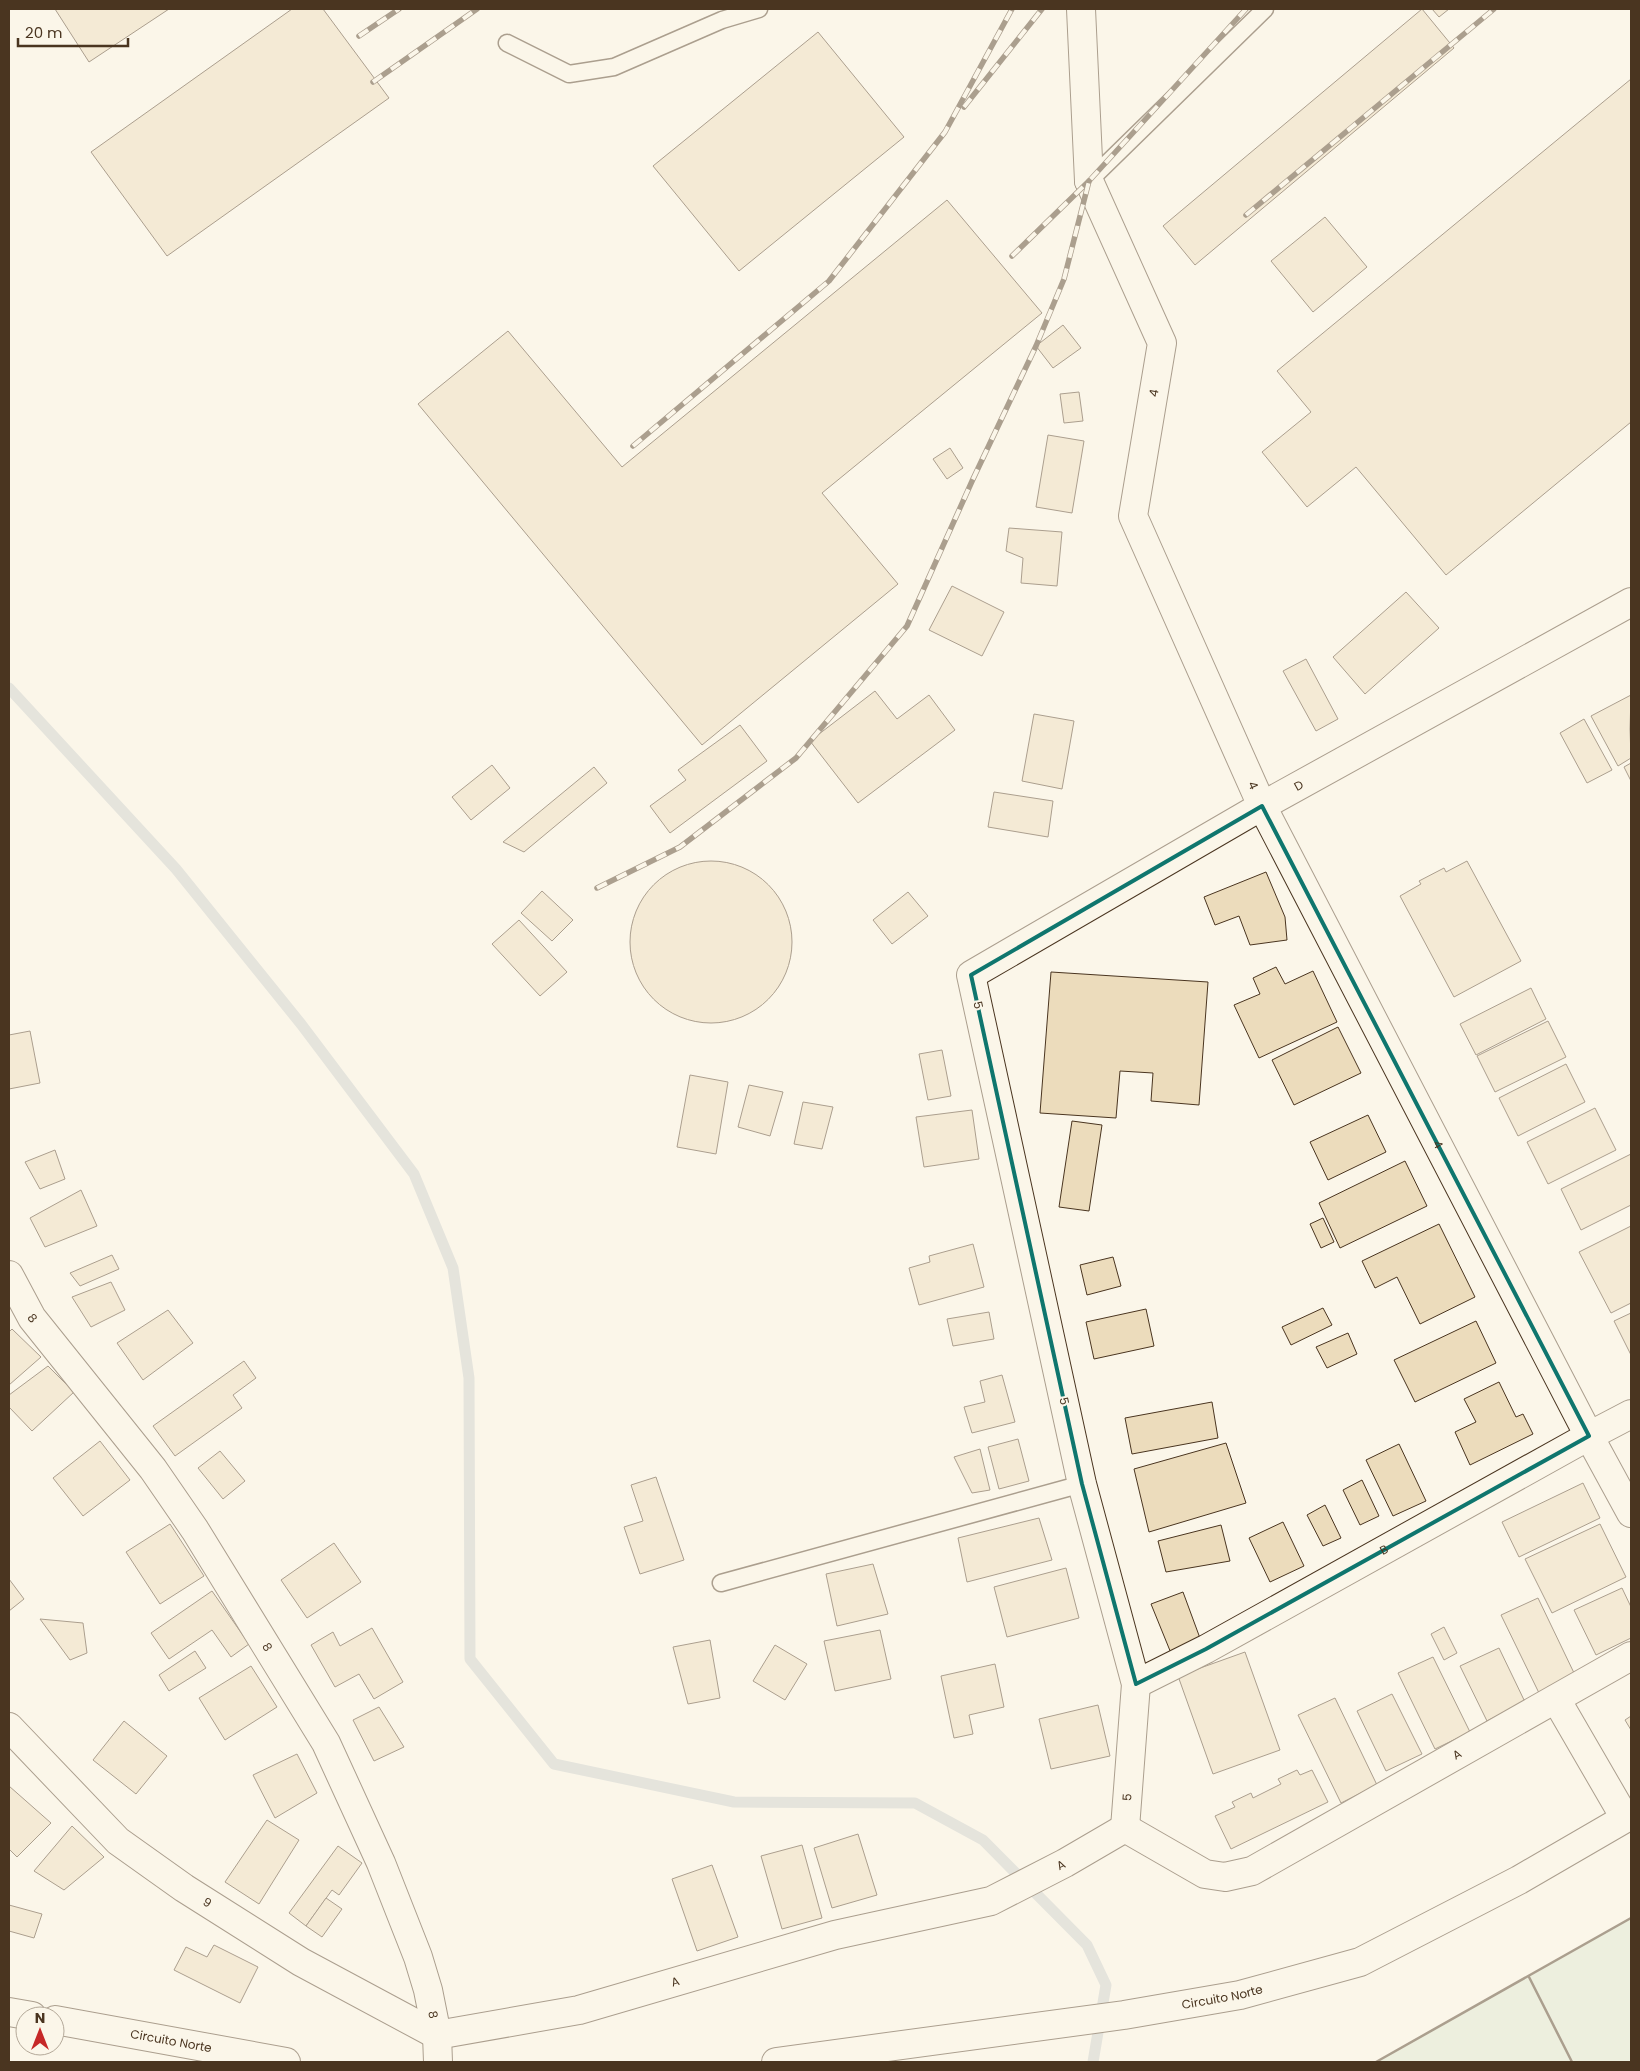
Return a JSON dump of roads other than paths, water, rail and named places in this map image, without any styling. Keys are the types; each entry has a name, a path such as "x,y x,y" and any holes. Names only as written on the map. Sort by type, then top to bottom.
{"street":[{"name":"4","path":"1081,9 1089,181 1162,344 1133,516 1262,806 1589,1436 1631,1513"},
{"name":"D","path":"971,975 1262,806 1631,602"},
{"name":"5","path":"971,975 1082,1484 1136,1684 1125,1828"},
{"name":"8","path":"9,1275 32,1318 153,1469 195,1530 326,1743 381,1864 418,1957 428,1990 437,2035 438,2062"},
{"name":"B","path":"1136,1684 1206,1649 1631,1414"},
{"name":"A","path":"437,2035 579,2010 835,1935 991,1901 1065,1864 1125,1828 1205,1874 1224,1877 1241,1875 1252,1871 1631,1656"},
{"path":"1556,1699 1628,1817"},
{"name":"9","path":"9,1728 118,1841 184,1888 301,1962 437,2035"},
{"name":"Circuito Norte","path":"776,2062 1124,2015 1240,1995 1360,1962 1519,1880 1628,1817"},
{"name":"Circuito Norte","path":"65,2022 286,2062"}],"lane":[{"path":"506,43 569,74 614,67 722,20 759,9"},
{"path":"1089,181 1265,9"},
{"path":"721,1584 1082,1484"}],"waterway":[{"path":"9,688 176,869 301,1024 414,1174 453,1268 469,1378 470,1659 554,1764 734,1802 915,1803 983,1840 1087,1945 1106,1985 1093,2062"}],"railway":[{"path":"359,36 399,9"},
{"path":"373,82 477,9"},
{"path":"633,446 829,281 945,132 1012,9"},
{"path":"964,107 1042,9"},
{"path":"1012,256 1089,181 1246,9"},
{"path":"1246,215 1494,9"},
{"path":"597,888 680,847 796,758 907,626 973,479 1036,346 1064,279 1089,181"}]}
